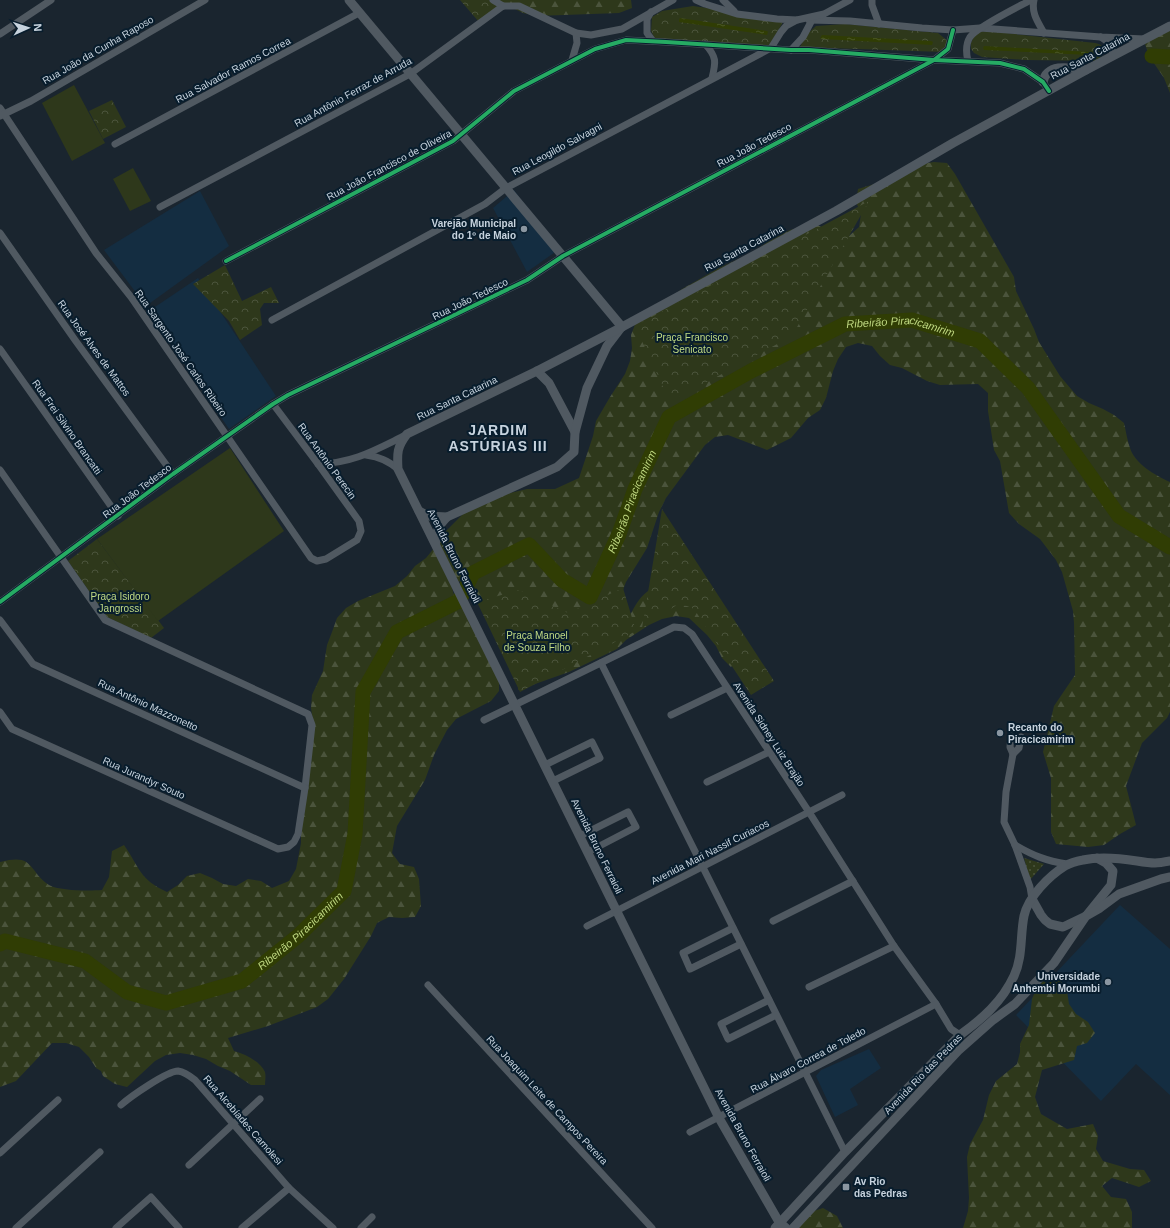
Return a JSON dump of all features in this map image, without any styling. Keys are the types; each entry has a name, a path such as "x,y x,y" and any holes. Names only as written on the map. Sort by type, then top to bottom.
{"street":[{"path":"0,34 50,0"},
{"name":"Rua João da Cunha Raposo","path":"1,112 31,101 205,0"},
{"path":"349,0 622,327 607,346 588,388 575,432 574,452 557,467 447,517 436,532 436,544"},
{"path":"492,0 503,6 519,6 576,33 594,35 622,29 673,0"},
{"path":"696,0 737,14 778,19 850,21 953,30 980,28 1145,39"},
{"path":"723,0 737,14"},
{"path":"771,48 780,32 786,26 797,20 824,14 850,0"},
{"path":"872,0 872,5 879,24"},
{"path":"968,61 966,54 968,42 976,30 1032,0 1034,13 1044,33"},
{"name":"Rua Antônio Ferraz de Arruda","path":"160,207 410,74 503,6"},
{"path":"651,12 647,19 647,33 653,41"},
{"name":"Rua Salvador Ramos Correa","path":"115,144 359,13"},
{"path":"791,50 803,37 812,20"},
{"name":"Rua Santa Catarina","path":"318,464 334,464 366,455 537,371 622,327 836,211 954,143 1086,70 1170,26"},
{"name":"Rua João Tedesco","path":"0,602 173,474 272,404 527,280 563,256 934,60 948,49 953,30"},
{"path":"572,60 577,43 576,33"},
{"path":"594,35 595,48"},
{"path":"1100,37 1107,40 1110,44 1113,51 1113,56"},
{"name":"Rua João Francisco de Oliveira","path":"226,261 453,141 514,91 595,48 626,40 809,50 934,60 1000,63 1024,69 1044,82"},
{"path":"704,44 712,51 716,64 712,78"},
{"name":"Rua Leogildo Salvagni","path":"272,320 486,204 506,188 771,48"},
{"path":"1049,91 1044,82 1045,76 1049,72 1067,67 1086,70"},
{"name":"Rua Sargento José Carlos Ribeiro","path":"1,112 96,253 131,297 311,558 317,561 326,560 357,540 361,531"},
{"name":"Rua José Alves de Mattos","path":"0,233 173,474"},
{"name":"Rua Frei Silvino Brancatti","path":"0,349 118,516"},
{"path":"537,371 549,383 575,432"},
{"name":"Rua Antônio Perecin","path":"272,404 318,464 359,522 361,531"},
{"name":"Avenida Bruno Ferraioli","path":"407,434 400,443 397,455 398,469 450,571 719,1118 780,1226"},
{"path":"366,455 377,456 388,461 398,469"},
{"path":"0,470 105,620 308,714 312,724 305,788"},
{"path":"419,511 428,516 447,517"},
{"name":"Rua Antônio Mazzonetto","path":"0,620 33,664 305,788"},
{"name":"Avenida Sidney Luiz Brajão","path":"484,720 674,627 684,628 692,634 809,812 894,946 936,1004 951,1029 960,1036"},
{"path":"601,663 845,1152"},
{"path":"671,715 727,688"},
{"name":"Rua Jurandyr Souto","path":"0,712 12,729 278,849 288,847 294,842 298,834 305,788"},
{"path":"1011,736 1010,746 1013,754 1006,792 1004,822 1015,845 1030,887 1032,899 1045,920 1050,924 1063,927 1086,916 1111,885 1112,871 1106,863 1097,858"},
{"path":"1013,754 1019,748 1021,737"},
{"path":"545,765 592,742 600,758 553,781"},
{"path":"707,782 769,752"},
{"name":"Avenida Mari Nassif Curiacos","path":"587,926 842,795"},
{"path":"580,836 628,812 636,827 588,852"},
{"name":"Avenida Rio das Pedras","path":"1015,845 1030,854 1051,862 1067,864"},
{"name":"Avenida Rio das Pedras","path":"780,1226 845,1152 960,1036 992,1009 1005,992 1020,959 1024,914 1032,899 1055,873 1067,864 1083,859 1114,858 1155,863 1170,861"},
{"name":"Avenida Rio das Pedras","path":"792,1228 958,1052 993,1020 1015,1004 1054,963 1086,916 1119,894 1170,877"},
{"path":"773,921 853,881"},
{"path":"733,928 683,953 690,969 741,944"},
{"path":"809,987 894,946"},
{"name":"Rua Joaquim Leite de Campos Pereira","path":"428,984 652,1228"},
{"path":"769,1000 720,1024 728,1039 776,1015"},
{"name":"Rua Álvaro Correa de Toledo","path":"690,1132 936,1004"},
{"name":"Rua Alcebíades Camolesi","path":"123,1103 168,1074 178,1071 188,1074 195,1080 288,1188 333,1228"},
{"path":"0,1153 58,1100"},
{"path":"189,1165 260,1100"},
{"path":"16,1228 100,1152"},
{"path":"242,1228 288,1188"},
{"path":"116,1228 150,1197 179,1228"},
{"path":"361,1228 372,1217"}],"shaded area":[{"name":"Varejão Municipal do 1º de Maio","path":"514,190 558,250 527,272 493,208"},
{"path":"200,191 229,246 146,306 104,250"},
{"path":"198,278 276,396 229,429 149,311"},
{"name":"Universidade Anhembi Morumbi","path":"1120,905 1170,949 1170,1095 1136,1064 1101,1101 1016,1015"},
{"path":"869,1049 881,1068 850,1089 858,1105 835,1117 816,1076 821,1070"}],"green space":[{"path":"460,0 492,0 502,6 479,22"},
{"path":"496,0 631,0 632,8 619,13 536,16 523,13"},
{"path":"693,6 783,19 782,24 768,47 655,39 651,31 652,17 662,11"},
{"path":"845,24 938,33 949,42 943,52 800,47 805,36 816,26"},
{"path":"1170,26 1170,93 1164,78 1149,56 1145,44"},
{"path":"988,31 1095,43 1104,48 1104,53 1096,61 1025,60 982,57 974,53 971,49 971,43 976,32"},
{"path":"74,85 105,143 72,161 42,103"},
{"path":"112,100 126,127 103,139 89,111"},
{"path":"934,162 947,163 955,174 1014,277 1016,291 1039,342 1060,376 1077,396 1114,415 1124,423 1129,445 1136,459 1146,468 1170,482 1170,712 1167,718 1142,743 1126,786 1136,825 1104,845 1088,847 1056,844 1051,832 1051,778 1043,752 1054,706 1075,675 1073,611 1062,572 1056,560 1040,539 1019,524 1009,513 1000,461 994,450 988,411 988,393 978,384 940,385 927,381 902,368 890,365 872,346 858,343 846,347 838,359 833,371 826,398 820,410 808,418 791,438 767,450 728,435 715,437 705,445 666,498 659,512 647,548 626,582 617,606 627,622 638,601 644,594 652,589 667,586 688,586 739,657 731,667 722,658 716,646 707,635 689,618 676,616 662,619 649,625 626,640 617,649 569,672 518,690 518,676 510,626 478,600 463,580 451,585 455,598 464,607 499,678 499,691 491,701 456,719 447,730 434,755 425,780 397,826 392,853 400,864 414,867 419,879 421,906 415,917 389,917 377,923 371,936 344,979 328,999 317,1007 268,1026 228,1038 234,1051 252,1058 260,1064 265,1072 265,1085 251,1085 230,1071 206,1059 180,1053 166,1055 155,1061 127,1087 115,1084 103,1076 101,1071 96,1068 89,1057 79,1047 66,1043 52,1043 16,1081 0,1087 0,862 11,860 25,861 42,879 54,887 75,890 102,890 109,877 112,851 124,845 137,867 145,877 167,892 178,885 187,876 200,873 223,884 236,886 248,879 261,881 272,888 289,881 296,869 301,843 301,828 304,815 313,721 311,708 312,695 323,671 327,645 337,618 346,608 358,601 395,586 407,576 415,566 426,558 435,547 441,536 465,512 501,495 527,489 555,489 579,478 593,436 596,421 625,374 630,361 632,348 631,335 636,322 682,289 719,268 754,252 766,243 790,230 816,224 828,231 836,241 849,236 859,227 861,214 856,202 858,189 884,181 921,164"},
{"path":"133,168 151,201 130,211 113,179"},
{"name":"Praça Francisco Senicato","path":"869,201 792,336 670,402 635,326"},
{"path":"225,265 242,301 271,287 279,303 264,303 260,309 262,325 240,340 229,321 193,284"},
{"path":"230,448 284,531 158,621 97,539"},
{"path":"662,509 774,681 751,695 694,609 687,606 677,605 642,628"},
{"name":"Praça Isidoro Jangrossi","path":"97,539 164,628 151,638 107,617 68,561"},
{"name":"Praça Manoel de Souza Filho","path":"623,588 636,631 520,692 477,602 519,590 568,613"},
{"path":"1024,858 1044,864 1030,880"},
{"path":"1047,978 1060,979 1067,991 1069,1004 1076,1014 1088,1022 1095,1033 1087,1043 1077,1046 1074,1060 1042,1070 1035,1097 1041,1114 1067,1129 1093,1124 1098,1136 1096,1149 1103,1161 1130,1169 1144,1170 1151,1181 1139,1187 1112,1178 1102,1186 1111,1197 1126,1199 1132,1212 1132,1228 963,1228 968,1211 969,1198 967,1157 970,1144 983,1120 989,1095 996,1081 1017,1064 1020,1044 1029,1025 1032,999 1037,987"},
{"path":"823,1208 837,1216 843,1228 798,1228 811,1212"}],"water":[{"path":"680,18 768,32 767,35 679,22"},
{"path":"822,35 933,42 932,45 822,39 820,38"},
{"path":"984,46 1090,52 1091,54 984,50"}],"waterway":[{"path":"1152,56 1170,57"},
{"name":"Ribeirão Piracicamirim","path":"0,944 5,941 85,961 127,992 166,1003 242,981 298,936 344,891 355,834 363,692 397,632 459,601 473,573 529,545 562,580 590,597 619,534 635,489 669,417 751,371 845,324 912,320 980,341 1028,388 1119,516 1170,547"}],"cycle path":[{"path":"0,602 173,474 273,404 288,395 527,280 563,256 934,60 948,49 953,30"},
{"path":"226,261 453,141 514,91 595,49 626,40 809,50 934,60 1000,63 1024,69 1043,82 1049,91"}],"place":[{"name":"Varejão Municipal do 1º de Maio","path":"524,229"},
{"name":"Recanto do Piracicamirim","path":"1000,733"},
{"name":"Universidade Anhembi Morumbi","path":"1108,982"},
{"name":"Av Rio das Pedras","path":"846,1187"}],"district":[{"name":"JARDIM ASTÚRIAS III","path":"498,438"}]}
